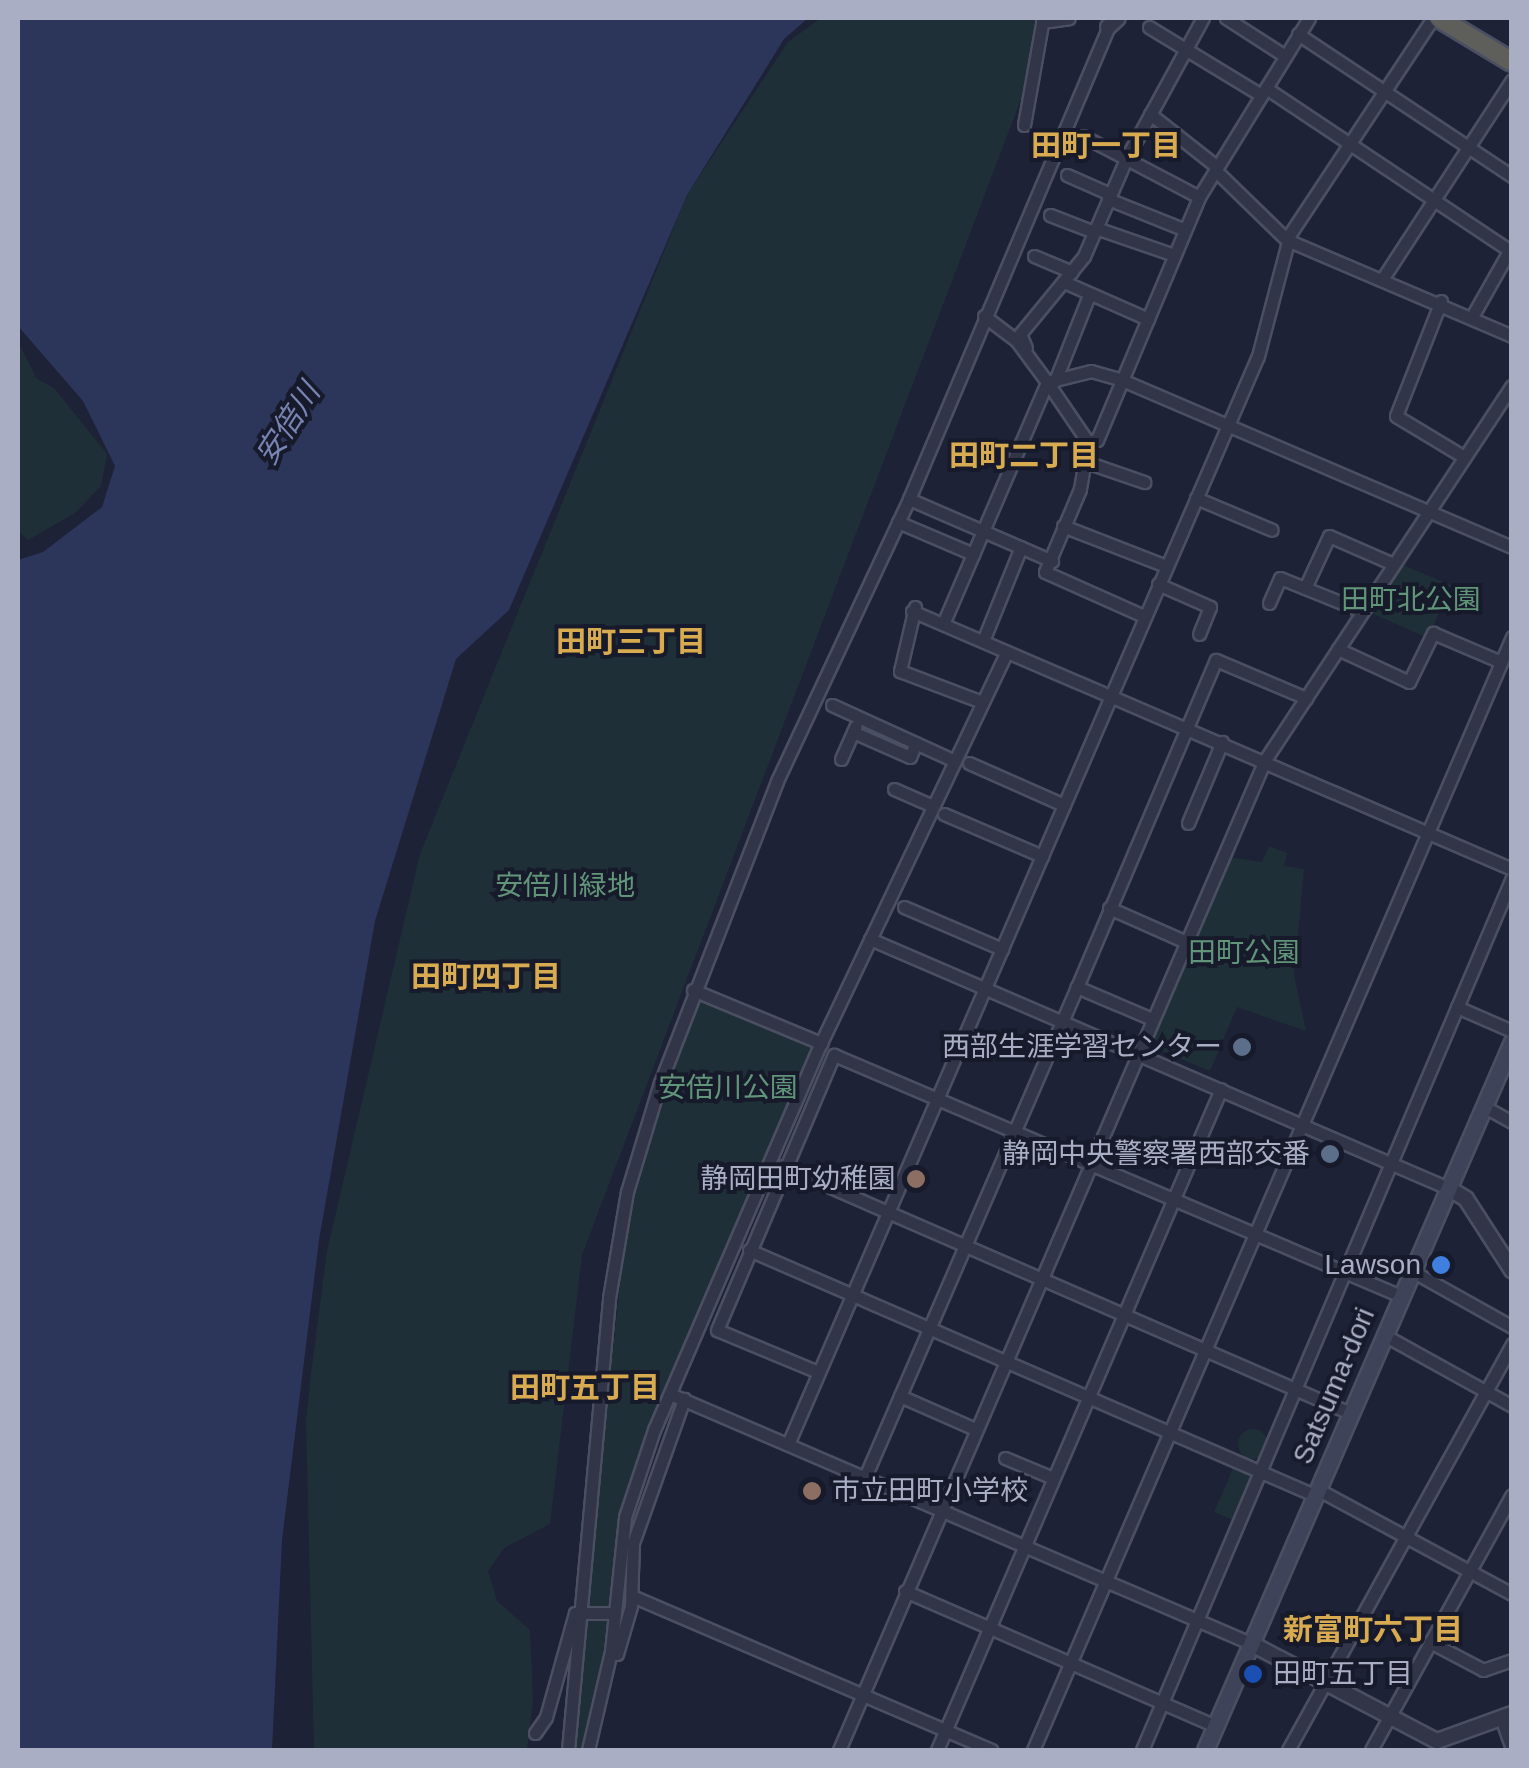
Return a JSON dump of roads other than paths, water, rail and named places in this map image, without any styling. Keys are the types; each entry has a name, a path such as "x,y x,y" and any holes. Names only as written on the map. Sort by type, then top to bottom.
{"highway":[{"path":"1436,18 1512,62"}],"main road":[{"name":"Satsuma-dori","path":"1205,1750 1512,1042"}],"street":[{"path":"1024,125 1042,20 1068,18"},
{"path":"1030,362 1020,334 1068,277 1095,230 1126,159 1204,18"},
{"path":"1226,18 1284,56"},
{"path":"1088,442 1097,440 1199,197 1309,18"},
{"path":"788,1444 1258,356 1287,240 1436,18"},
{"path":"568,1750 620,1223 693,990 824,671 908,500 1113,21"},
{"path":"1149,27 1263,91 1510,252 1473,315"},
{"path":"1298,34 1512,176"},
{"path":"1382,278 1512,80"},
{"path":"1150,114 1216,168 1287,240 1473,315 1512,336"},
{"path":"1083,136 1199,197"},
{"path":"1067,175 1185,230"},
{"path":"1050,216 1174,255"},
{"path":"1034,256 1089,295 1148,319"},
{"path":"943,624 1089,295"},
{"path":"1440,301 1396,416 1464,457"},
{"path":"984,316 1051,382 1088,442 1080,489 1047,577 1144,616"},
{"path":"1051,382 1091,371 1122,380 1512,547"},
{"path":"839,1750 974,1429 1266,760 1512,386"},
{"path":"1083,461 1144,482"},
{"path":"1196,498 1272,530"},
{"path":"908,500 1052,561"},
{"path":"898,522 973,554"},
{"path":"1063,526 1166,566"},
{"path":"1306,588 1328,536 1394,564"},
{"path":"982,641 1020,547"},
{"path":"1269,604 1280,578 1362,611"},
{"path":"1158,584 1210,607 1199,634"},
{"path":"982,702 900,670 914,608 1511,870 1457,1007 1142,1750"},
{"path":"1338,649 1409,682 1433,633 1501,662"},
{"path":"1033,1750 1512,637"},
{"path":"588,1750 606,1678 624,1517 670,1394 821,1043 1007,652"},
{"path":"865,1477 1216,660 1306,698"},
{"path":"832,705 955,761"},
{"path":"841,758 860,718"},
{"path":"853,732 910,757 916,743"},
{"path":"1188,823 1222,742"},
{"path":"969,763 1064,805"},
{"path":"894,789 933,806"},
{"path":"944,814 1042,856"},
{"path":"904,907 1002,949"},
{"path":"1109,908 1186,942"},
{"path":"870,939 1448,1188 1466,1199 1512,1270"},
{"path":"1077,987 1152,1019"},
{"path":"693,990 821,1043"},
{"path":"1457,1007 1512,1031"},
{"path":"818,1372 718,1330 782,1166 834,1054 1401,1296"},
{"path":"937,1750 1221,1089"},
{"path":"1483,1106 1512,1122"},
{"path":"782,1166 1350,1413"},
{"path":"749,1250 1316,1492 1512,1594"},
{"path":"1412,1271 1512,1327"},
{"path":"1384,1335 1512,1406"},
{"path":"1288,1750 1512,1344"},
{"path":"670,1394 1196,1619 1439,1746 1506,1716 1512,1748"},
{"path":"900,1396 974,1429"},
{"path":"606,1678 614,1673 632,1596 633,1544 684,1400"},
{"path":"1005,1458 1053,1478"},
{"path":"1371,1750 1512,1495"},
{"path":"905,1591 1215,1726"},
{"path":"632,1596 861,1698 991,1750"},
{"path":"580,1610 614,1613"},
{"path":"535,1733 546,1717 571,1620 580,1610"},
{"path":"1430,1642 1482,1670 1512,1660"}],"water":[{"name":"安倍川","path":"18,18 808,18 784,39 687,195 509,610 456,659 375,921 319,1240 282,1540 272,1750 18,1750 18,560 43,552 102,507 115,466 83,401 18,326"}],"place":[{"name":"西部生涯学習センター","path":"1242,1047"},
{"name":"静岡中央警察署西部交番","path":"1330,1154"},
{"name":"静岡田町幼稚園","path":"916,1179"},
{"name":"Lawson","path":"1441,1265"},
{"name":"市立田町小学校","path":"812,1491"},
{"name":"田町五丁目","path":"1253,1674"}],"district":[{"name":"田町一丁目","path":"1106,146"},
{"name":"田町二丁目","path":"1024,456"},
{"name":"田町三丁目","path":"631,642"},
{"name":"田町四丁目","path":"486,977"},
{"name":"田町五丁目","path":"585,1388"},
{"name":"新富町六丁目","path":"1373,1630"}],"park label":[{"name":"田町北公園","path":"1411,600"},
{"name":"安倍川緑地","path":"565,886"},
{"name":"田町公園","path":"1244,953"},
{"name":"安倍川公園","path":"728,1088"}]}
